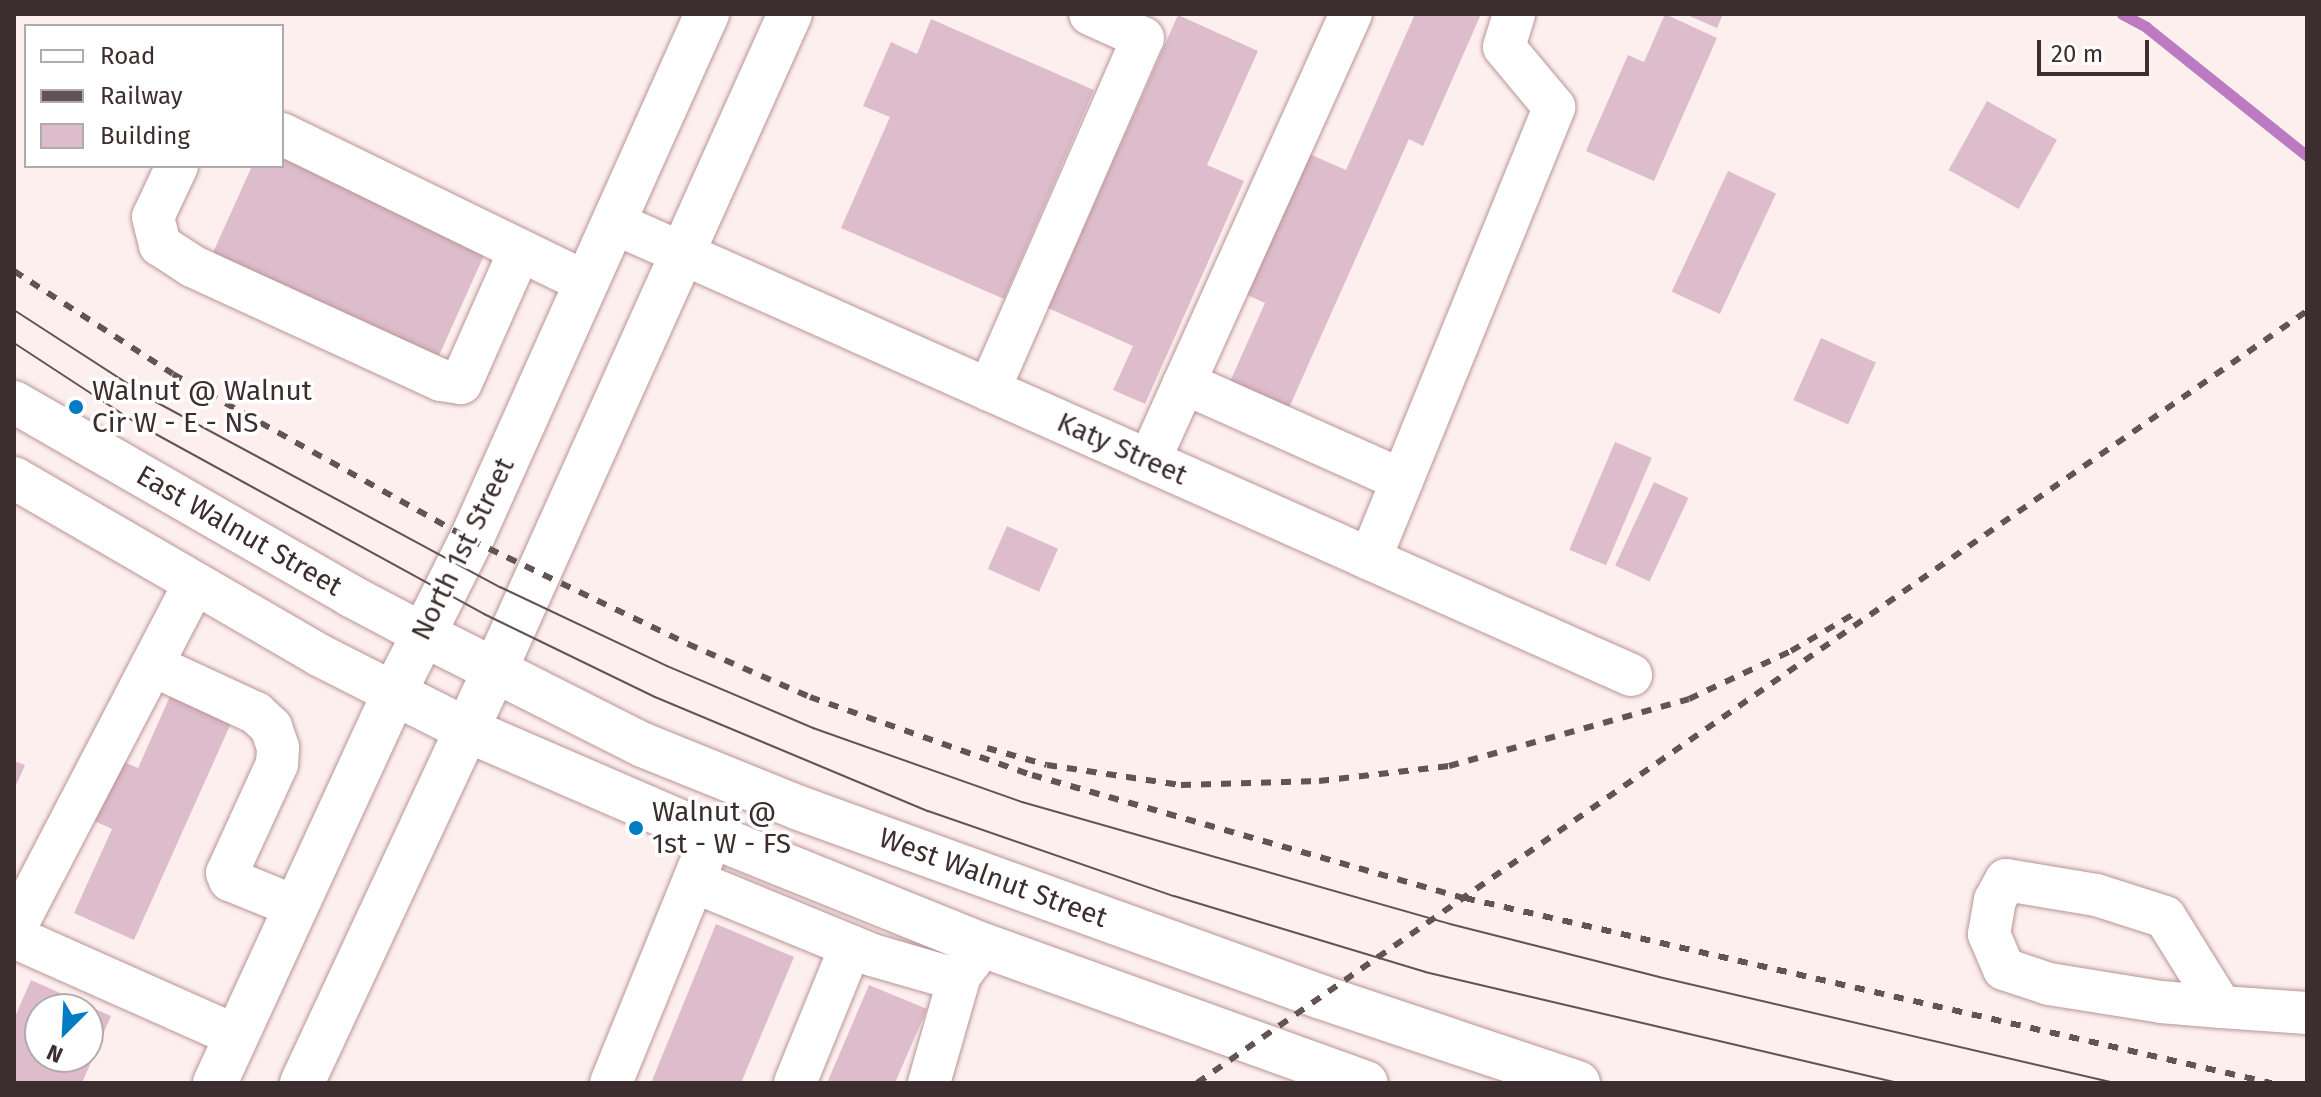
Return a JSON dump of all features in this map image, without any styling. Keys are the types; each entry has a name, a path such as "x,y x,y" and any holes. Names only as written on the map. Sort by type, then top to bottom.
{"main road":[{"name":"North 1st Street","path":"215,1083 394,693 471,540 707,14"},
{"path":"302,1083 495,670 790,14"},
{"name":"West Walnut Street","path":"423,634 643,745 799,808 1321,997 1578,1083"},
{"path":"394,693 465,729 710,835 968,959 1366,1083"},
{"path":"968,959 998,880"}],"street":[{"path":"989,390 1143,38 1090,14"},
{"path":"1149,461 1351,14"},
{"path":"1370,559 1554,107 1504,47 1514,14"},
{"path":"284,135 587,283"},
{"path":"176,168 153,217 160,245 192,266 441,380 461,383 520,250"},
{"name":"Katy Street","path":"614,223 1631,675"},
{"path":"1184,383 1402,480"},
{"name":"East Walnut Street","path":"14,402 351,596 423,634"},
{"path":"14,478 319,655 394,693"},
{"path":"14,930 195,583"},
{"path":"152,665 256,713 271,727 278,747 277,764 227,873 230,880 296,907"},
{"path":"611,1083 695,882 710,835"},
{"path":"2221,1007 2165,917 2096,895 2006,880 1995,900 1989,934 2004,969 2049,984 2221,1007 2307,1013"},
{"path":"695,882 851,946 948,977 968,959"},
{"path":"14,937 236,1036"},
{"path":"795,1083 851,946"},
{"path":"929,1083 968,959"}],"building":[{"path":"1415,14 1481,14 1423,146 1409,139 1288,410 1229,384 1265,303 1243,293 1305,152 1346,170"},
{"path":"1665,14 1717,38 1654,181 1586,151 1628,55 1644,62"},
{"path":"1685,14 1723,14 1717,28"},
{"path":"1178,15 1258,51 1207,165 1244,181 1145,404 1113,390 1133,346 1048,308"},
{"path":"931,19 1094,90 1004,299 841,228 890,117 863,106 891,42 917,54"},
{"path":"1987,101 2057,140 2019,209 1949,170"},
{"path":"284,159 486,251 437,360 211,257 251,168 284,168"},
{"path":"1728,171 1776,193 1720,314 1672,292"},
{"path":"1821,338 1876,362 1848,425 1793,400"},
{"path":"1615,442 1652,458 1606,565 1569,550"},
{"path":"1654,482 1688,498 1650,581 1615,565"},
{"path":"1007,526 1058,549 1039,592 988,569"},
{"path":"175,685 236,712 134,940 74,913 112,829 88,818 115,758 138,768"},
{"path":"14,761 25,765 14,790"},
{"path":"716,924 794,957 741,1083 651,1083"},
{"path":"31,980 60,993 25,993"},
{"path":"869,985 927,1009 895,1083 827,1083"},
{"path":"24,996 24,1073 86,1073 82,1083 14,1083 14,1019"},
{"path":"104,1013 111,1016 104,1032"}],"waterway":[{"path":"2122,14 2146,27 2307,156"}],"tram line":[{"path":"14,310 156,402 500,587 667,666 813,728 1022,802 1450,924 1659,977 2116,1083"},
{"path":"14,343 141,426 484,614 655,697 928,811 1174,896 1425,972 1897,1083"}],"railway":[{"path":"14,271 173,374 471,540 688,644 810,697 1032,775 1465,898 2271,1083"},
{"path":"1197,1083 2307,311"},
{"path":"987,748 1047,765 1181,785 1319,781 1449,766 1689,699 1791,651 1852,615"}],"place":[{"name":"Walnut @ Walnut Cir W - E - NS","path":"76,407"},
{"name":"Walnut @ 1st - W - FS","path":"636,828"}]}
